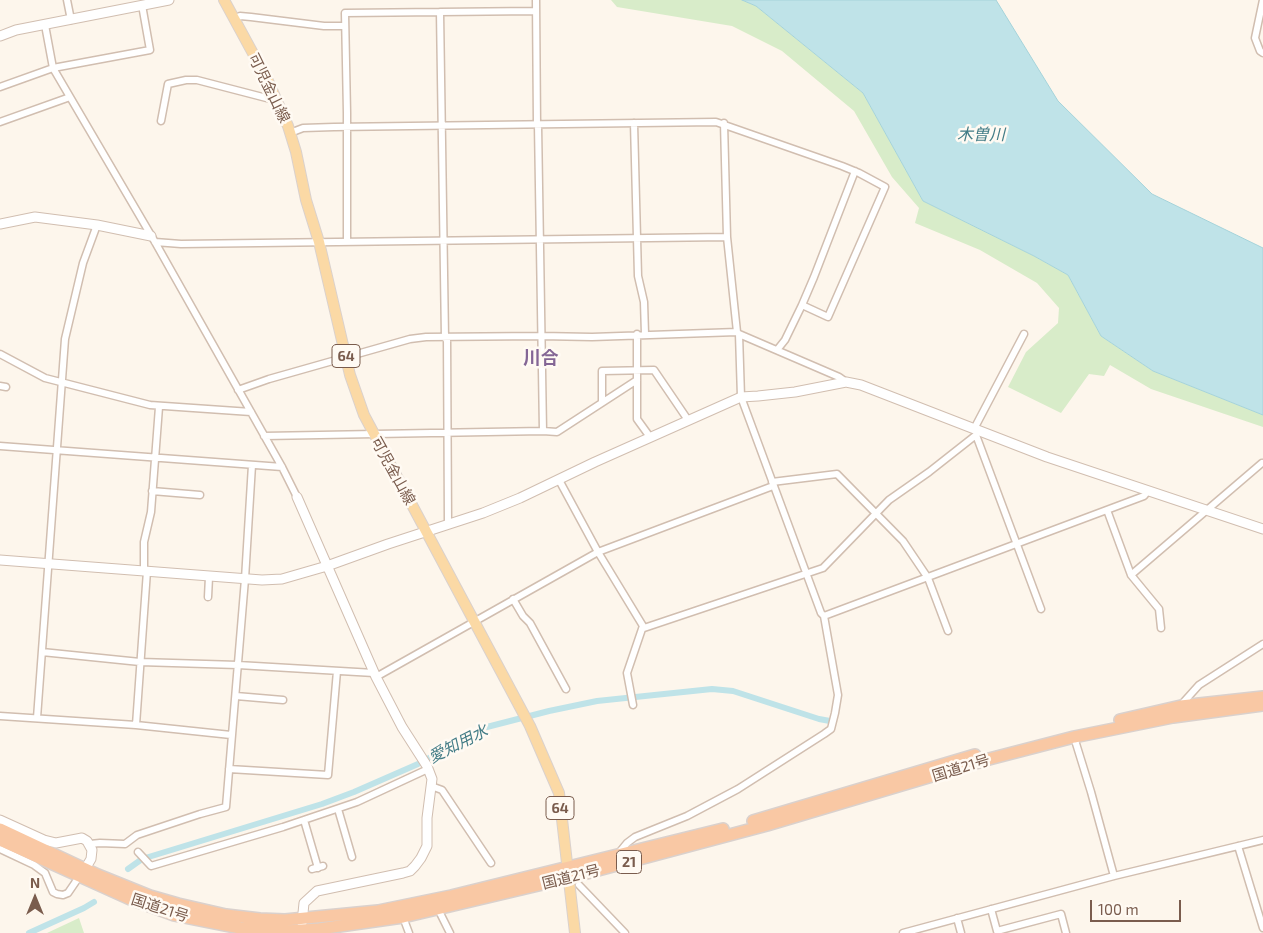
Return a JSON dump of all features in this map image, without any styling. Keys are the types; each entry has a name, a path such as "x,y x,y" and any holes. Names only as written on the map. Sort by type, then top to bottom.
{"highway":[{"name":"国道21号","path":"303,928 567,873 618,854 764,818 987,752 1180,706 1263,697"},
{"name":"国道21号","path":"0,829 130,899 174,915 240,928 303,928 371,923 438,909 567,873 767,825 989,759 1074,737 1173,717 1263,705"},
{"name":"国道21号","path":"0,840 82,873"}],"main road":[{"name":"可児金山線","path":"224,0 278,101 290,133 306,200 320,242 356,395 373,434 530,726 558,793 575,933"}],"street":[{"path":"67,0 71,20"},
{"path":"0,36 168,0"},
{"path":"536,0 543,431"},
{"path":"1262,0 1254,38 1260,51 1263,53"},
{"path":"0,86 53,68 150,50 142,5"},
{"path":"347,242 345,13 536,11"},
{"path":"440,12 448,524"},
{"path":"234,19 240,16 251,16 324,26 346,26"},
{"path":"45,25 53,68 153,239 282,468 297,497 375,675 402,727 428,768 432,779 427,818 426,846 421,858 410,870 403,873 317,891 304,903 303,928"},
{"path":"161,121 168,84 186,80 197,80 278,101"},
{"path":"0,122 70,97"},
{"path":"634,123 638,276 644,302 645,334"},
{"path":"290,133 303,128 347,126 724,123 855,172 885,187 828,317 802,304"},
{"path":"618,854 627,843 635,838 687,816 738,789 830,729 834,721 838,694 824,616 821,613 741,397 738,333 728,237 724,123"},
{"path":"777,350 785,340 814,277 855,172"},
{"path":"0,224 35,217 97,225 181,244 728,237"},
{"path":"37,718 65,339 83,263 97,225"},
{"path":"238,390 269,379 410,339 637,334 738,333 839,377 846,382"},
{"path":"637,334 637,419 650,438"},
{"path":"559,480 598,552 644,628 806,572 823,568 830,563 889,500 929,472 976,431 1024,334"},
{"path":"0,354 45,378 159,407 250,412"},
{"path":"602,402 602,371 654,370 688,420"},
{"path":"264,436 557,432 637,380"},
{"path":"0,560 210,577 272,580 327,566 520,498 595,462 741,397 795,392 846,382 861,385 1047,457 1263,529"},
{"path":"136,725 145,571 144,542 151,512 159,407"},
{"path":"976,431 1041,609"},
{"path":"0,446 282,468"},
{"path":"1131,575 1262,463"},
{"path":"90,844 100,842 125,844 137,835 226,807 246,579 252,465"},
{"path":"42,652 140,662 238,665 375,675 598,552 773,484 837,474 902,541 928,578 948,631"},
{"path":"152,491 200,495"},
{"path":"824,616 1144,496 1148,491"},
{"path":"1107,510 1131,575 1158,607 1161,628"},
{"path":"208,597 210,577"},
{"path":"513,599 523,616 530,623 566,689"},
{"path":"632,704 627,673 642,626"},
{"path":"1180,706 1199,686 1263,644"},
{"path":"229,769 328,775 337,671"},
{"path":"236,696 283,700"},
{"path":"0,716 136,725 231,735"},
{"path":"1074,737 1114,876"},
{"path":"139,853 151,866 357,802 428,768"},
{"path":"431,786 442,790 491,863"},
{"path":"338,808 352,857"},
{"path":"0,820 44,840 56,843 82,838 90,844 92,854 68,894 63,895 54,892 45,873 34,864 0,849"},
{"path":"304,820 318,868"},
{"path":"903,933 926,930 957,918 1114,876 1263,840"},
{"path":"1238,846 1263,928"},
{"path":"579,885 625,933"},
{"path":"438,909 450,933"},
{"path":"991,909 997,932 1060,914 1066,933"},
{"path":"403,917 409,933"},
{"path":"957,918 961,933"}],"green space":[{"path":"611,0 742,0 756,6 863,93 923,201 1068,275 1101,336 1153,371 1263,415 1263,427 1151,389 1110,365 1104,376 1089,374 1061,413 1008,387 1026,352 1058,323 1059,308 1037,283 980,250 915,223 919,208 892,177 854,111 782,51 732,26 617,7"},
{"path":"79,918 84,933 47,933"}],"water":[{"name":"木曽川","path":"742,0 996,0 1058,101 1152,194 1263,248 1263,415 1153,371 1101,336 1068,275 923,201 863,93 756,6"}],"waterway":[{"name":"愛知用水","path":"128,869 142,859 322,804 354,792 418,764 483,728 549,711 597,701 712,689 733,691 830,721"},
{"name":"愛知用水","path":"29,933 94,902"}],"district":[{"name":"川合","path":"541,358"}]}
